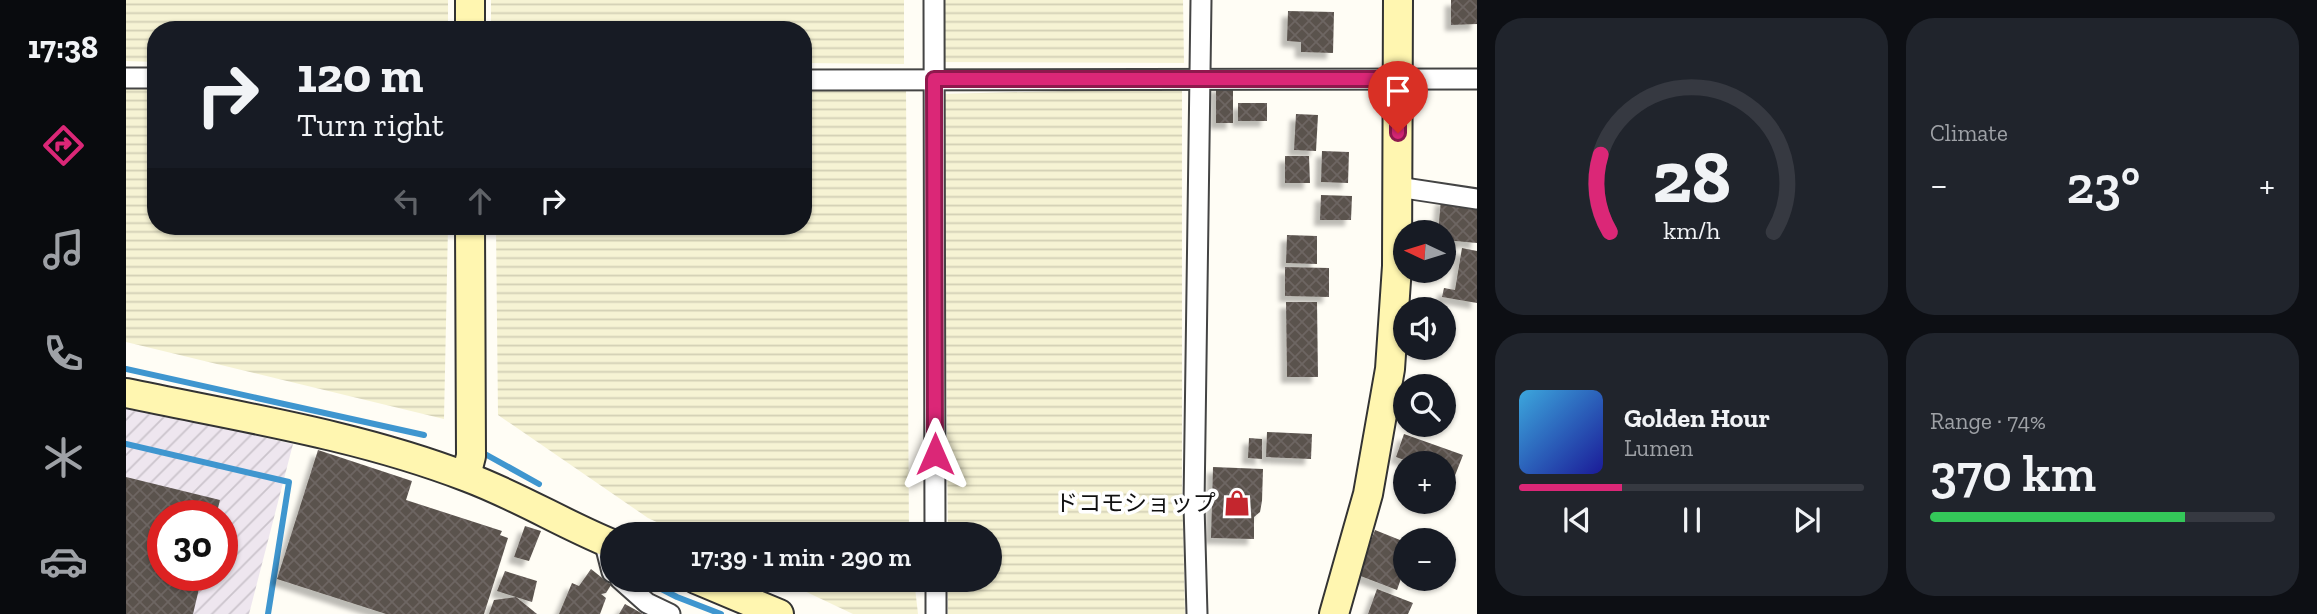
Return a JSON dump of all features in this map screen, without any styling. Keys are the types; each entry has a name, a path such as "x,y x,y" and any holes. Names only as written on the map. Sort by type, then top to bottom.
{"street":[{"path":"470,0 470,21"},
{"path":"934,0 935,522"},
{"path":"1197,614 1194,505 1201,0"},
{"path":"1334,614 1368,494 1390,369 1397,266 1398,0"},
{"path":"126,78 147,78"},
{"path":"812,80 1477,79"},
{"path":"1398,187 1477,198"},
{"path":"466,476 471,456 470,235"},
{"path":"126,393 355,442 466,476 530,503 600,538"},
{"path":"635,592 647,603 670,614"},
{"path":"727,592 779,614"},
{"path":"936,592 936,614"}],"shaded area":[{"path":"126,0 448,0 448,21 147,21 147,62 126,61"},
{"path":"491,0 904,0 904,64 812,63 812,21 491,21"},
{"path":"935,0 1183,0 1184,63 935,62"},
{"path":"147,86 147,235 448,235 444,419 126,342 126,87"},
{"path":"1182,88 1182,483 1185,614 948,614 948,592 1002,592 1002,522 948,522 943,94"},
{"path":"812,91 906,91 909,522 656,522 498,415 496,235 812,235"},
{"path":"126,406 293,444 249,614 126,614"},
{"path":"806,592 915,592 918,614 853,614"}],"building":[{"path":"1451,0 1477,0 1477,24 1451,25"},
{"path":"1288,11 1334,12 1333,53 1301,52 1301,42 1287,41"},
{"path":"1233,85 1233,123 1216,123 1216,86"},
{"path":"1238,103 1267,103 1267,121 1238,121"},
{"path":"1296,114 1318,115 1316,151 1294,150"},
{"path":"1322,151 1349,152 1348,183 1321,182"},
{"path":"1285,156 1309,156 1310,183 1285,183"},
{"path":"1321,195 1352,196 1351,220 1320,220"},
{"path":"1441,199 1477,202 1477,243 1456,241 1456,220 1439,220"},
{"path":"1287,235 1317,236 1317,264 1286,263"},
{"path":"1462,248 1477,251 1477,303 1456,299 1456,297 1442,297 1444,288 1455,290"},
{"path":"1285,267 1329,268 1329,297 1285,296"},
{"path":"1286,302 1317,302 1318,377 1287,377"},
{"path":"1267,432 1312,434 1311,459 1266,457"},
{"path":"1403,437 1412,437 1452,451 1398,451"},
{"path":"1249,438 1262,439 1262,459 1248,458"},
{"path":"318,450 412,481 406,500 502,531 500,535 508,538 484,614 386,614 277,579"},
{"path":"1456,453 1463,455 1456,473"},
{"name":"ドコモショップ","path":"1213,467 1263,469 1262,501 1260,512 1254,517 1254,539 1211,538"},
{"path":"126,477 220,500 147,500 147,591 198,591 193,614 126,614"},
{"path":"525,526 541,531 529,561 514,557"},
{"path":"1375,530 1393,537 1393,588 1358,575"},
{"path":"591,569 600,576 600,592 607,592 601,594 606,598 600,614 559,614 572,583 579,586"},
{"path":"505,571 537,581 532,602 497,591"},
{"path":"1377,589 1413,603 1408,614 1368,614"},
{"path":"516,597 537,614 489,614 494,600"},
{"path":"625,604 643,614 619,614"}],"waterway":[{"path":"126,369 424,435"},
{"path":"126,444 289,482 268,614"},
{"path":"485,454 539,484"},
{"path":"667,592 721,614"}],"place":[{"name":"ドコモショップ","path":"1237,503"}],"route":[{"path":"935,454 934,79 1398,79 1398,133"}]}
